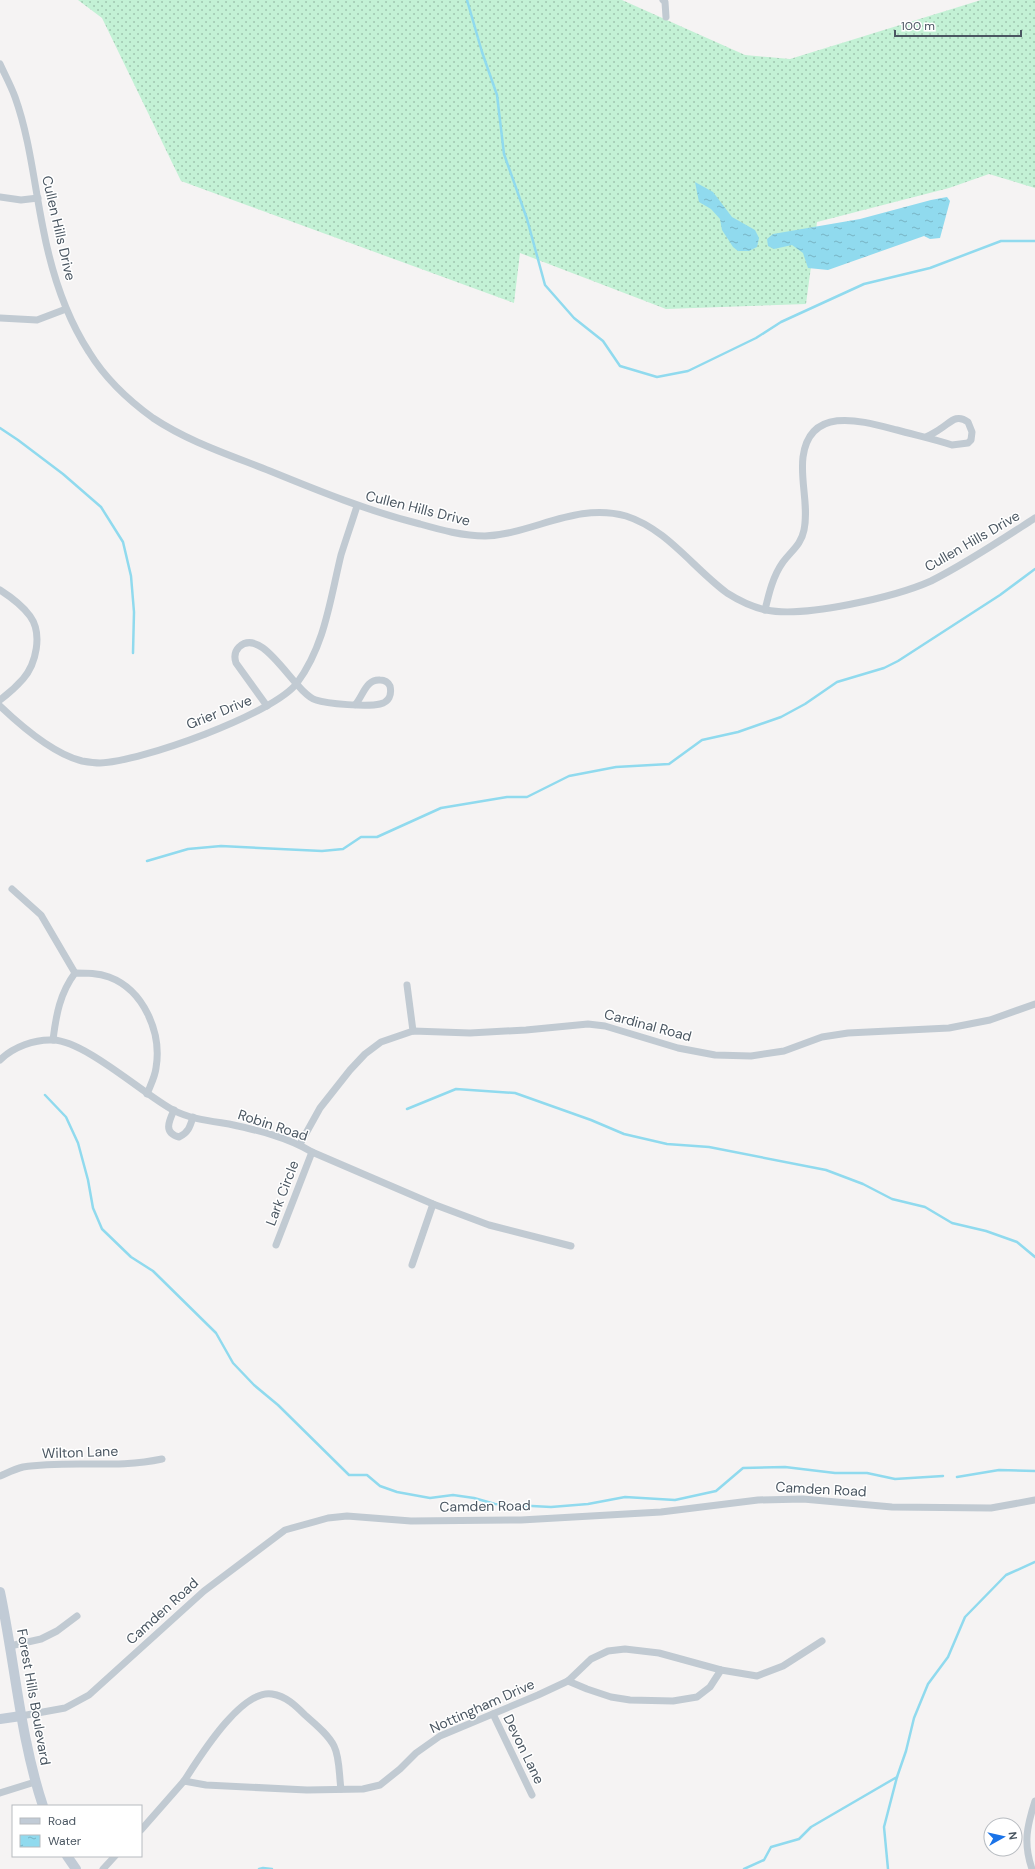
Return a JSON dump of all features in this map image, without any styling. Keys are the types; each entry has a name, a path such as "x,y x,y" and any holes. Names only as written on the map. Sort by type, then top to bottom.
{"main road":[{"name":"Forest Hills Boulevard","path":"0,1592 3,1618 10,1646 21,1716 35,1782 43,1805"},
{"name":"Camden Road","path":"0,1719 21,1716"},
{"path":"68,1857 76,1869"}],"street":[{"path":"663,0 665,2 666,17"},
{"name":"Cullen Hills Drive","path":"0,64 15,97 21,119 38,198 42,227 66,309 89,353 122,393 153,418 189,438 357,506 441,530 484,536 502,534 563,516 583,513 602,512 623,516 654,529 727,593 739,600 766,610 789,612 816,610 865,601 908,589 930,581 952,570 1035,518"},
{"path":"0,197 21,200 38,198"},
{"path":"0,318 37,320 66,309"},
{"path":"766,610 770,588 776,574 801,542 806,519 803,458 805,444 811,433 825,423 849,420 861,421 952,445 961,445 971,440 972,432 968,422 959,418 952,419 939,430 926,437"},
{"name":"Grier Drive","path":"0,706 33,734 59,750 81,761 101,763 127,759 161,749 247,717 268,706 296,684 312,658 322,635 342,554 357,506"},
{"path":"0,590 15,600 31,617 37,633 35,652 24,678 0,700"},
{"path":"268,706 238,669 234,657 236,650 241,645 252,642 264,647 296,684 315,700 355,705 374,705 387,701 390,696 390,686 388,682 383,680 374,680 370,682 355,705"},
{"path":"12,889 41,915 75,973"},
{"path":"53,1040 59,1003 63,992 75,973"},
{"path":"75,973 96,974 109,977 137,998 149,1015 158,1052 156,1070 146,1094"},
{"path":"407,985 413,1031"},
{"name":"Cardinal Road","path":"300,1144 320,1108 350,1070 365,1054 381,1042 413,1031 470,1033 526,1030 588,1024 606,1026 678,1048 715,1055 751,1056 784,1051 822,1037 842,1034 949,1028 990,1020 1035,1004"},
{"name":"Robin Road","path":"0,1060 12,1050 22,1045 53,1040 69,1044 90,1054 146,1094 174,1110 193,1117 253,1129 300,1144 312,1152 433,1204 489,1225 571,1246"},
{"path":"174,1110 168,1128 174,1136 179,1137 185,1134 190,1128 193,1117"},
{"name":"Lark Circle","path":"276,1245 312,1152"},
{"path":"412,1265 433,1204"},
{"name":"Wilton Lane","path":"0,1476 28,1467 144,1463 162,1459"},
{"name":"Camden Road","path":"21,1716 65,1708 89,1695 204,1591 285,1530 328,1518 347,1516 411,1521 521,1520 661,1512 758,1500 803,1499 892,1507 991,1508 1035,1500"},
{"path":"10,1646 41,1639 58,1630 77,1616"},
{"name":"Nottingham Drive","path":"184,1781 206,1785 307,1790 363,1789 380,1785 400,1770 416,1753 440,1736 568,1681 591,1659 608,1651 625,1649 659,1653 721,1670 757,1676 771,1672 783,1666 822,1641"},
{"path":"568,1681 611,1697 630,1700 673,1701 697,1697 710,1687 721,1670"},
{"path":"142,1829 184,1781 211,1739 254,1697 264,1694 273,1694 293,1703 329,1738 335,1748 341,1789"},
{"name":"Devon Lane","path":"493,1714 532,1795"},
{"path":"0,1793 35,1782"},
{"path":"1032,1869 1026,1853 1026,1838 1028,1822 1035,1801"},
{"path":"103,1869 114,1857"}],"green space":[{"path":"78,0 622,0 745,55 790,59 981,0 1035,0 1035,188 989,174 949,188 817,222 806,304 666,309 520,253 514,303 181,181 102,18"}],"water":[{"path":"695,182 713,192 732,217 755,230 759,238 757,247 749,251 738,251 733,247 722,230 720,219 711,209 699,202"},
{"path":"947,197 950,201 940,238 930,239 924,236 828,270 808,268 803,253 792,245 774,249 768,246 767,239 773,234 860,219"}],"waterway":[{"path":"467,0 482,52 497,95 504,154 527,219 545,285 574,318 603,341 620,366 657,377 688,371 756,338 781,322 864,284 930,268 1001,241 1035,241"},
{"path":"0,428 63,474 101,507 123,542 131,576 134,612 133,653"},
{"path":"147,861 188,849 221,846 322,851 343,849 361,837 377,837 441,808 507,797 527,797 569,776 616,767 669,764 702,740 738,732 781,717 805,704 837,682 884,668 898,661 1000,595 1035,569"},
{"path":"407,1109 456,1089 515,1093 591,1120 624,1134 667,1144 709,1147 826,1170 863,1184 892,1199 925,1207 952,1223 986,1231 1017,1242 1035,1257"},
{"path":"45,1095 66,1117 78,1143 88,1180 93,1208 102,1229 131,1257 153,1271 216,1333 233,1363 254,1385 278,1405 349,1475 367,1475 380,1486 397,1492 430,1498 453,1495 474,1498 495,1504 551,1507 588,1504 625,1497 675,1500 716,1491 743,1468 785,1467 835,1473 867,1473 895,1479 943,1476"},
{"path":"957,1477 999,1470 1035,1471"},
{"path":"744,1869 764,1860 771,1847 799,1839 811,1827 897,1777 906,1751 914,1718 928,1684 948,1657 965,1617 1006,1575 1035,1562"},
{"path":"888,1869 884,1827 897,1777"},
{"path":"259,1869 272,1869"}]}
